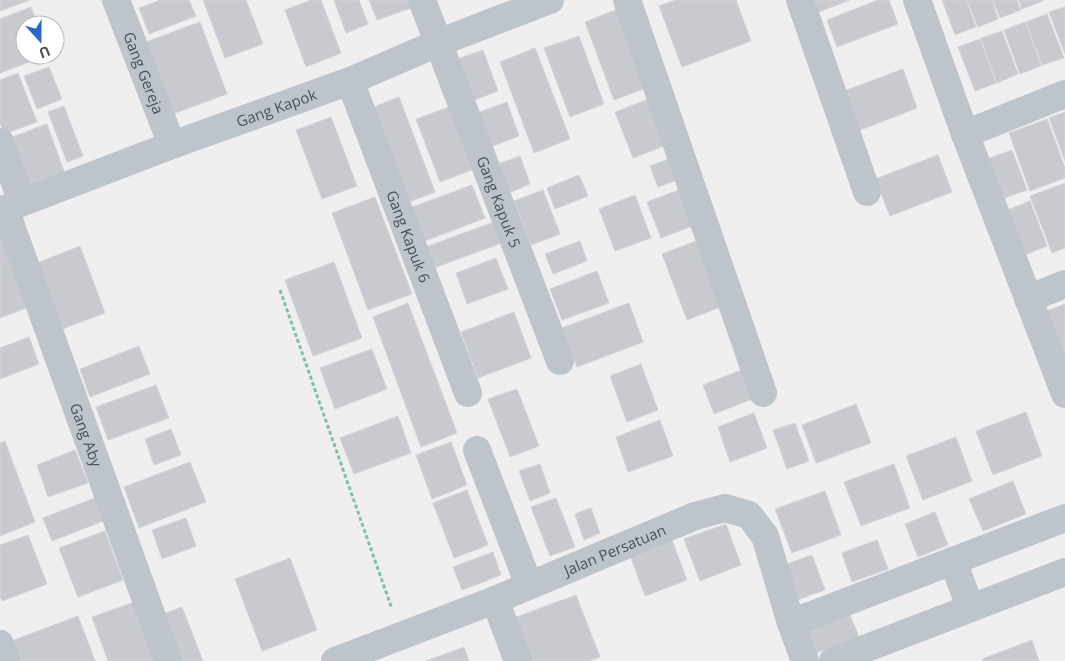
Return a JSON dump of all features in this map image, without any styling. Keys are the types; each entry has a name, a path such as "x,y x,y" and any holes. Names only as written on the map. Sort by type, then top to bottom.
{"street":[{"name":"Gang Gereja","path":"116,0 172,145"},
{"name":"Gang Kapuk 5","path":"422,0 560,361"},
{"name":"Gang Kapok","path":"9,207 172,145 350,81 438,43 550,0"},
{"path":"627,0 763,393"},
{"path":"800,0 867,192"},
{"path":"917,0 965,134 1065,394"},
{"name":"Gang Kapuk 6","path":"350,81 468,393"},
{"path":"965,134 1065,94"},
{"name":"Gang Aby","path":"0,142 9,207 168,661"},
{"path":"1028,298 1065,284"},
{"path":"477,450 529,585"},
{"name":"Jalan Persatuan","path":"335,661 365,656 401,636 495,600 695,516 725,508 749,515 766,536 791,623 805,661"},
{"path":"791,623 1065,518"},
{"path":"953,561 970,607"},
{"path":"833,661 1065,572"},
{"path":"495,600 518,661"},
{"path":"0,644 6,661"}],"path":[{"path":"280,290 401,636"}],"building":[{"path":"0,0 30,0 0,11"},
{"path":"161,0 189,0 196,16 149,34 139,8"},
{"path":"203,0 246,0 263,44 225,58"},
{"path":"311,0 321,0 341,53 306,67 285,10"},
{"path":"334,0 359,0 368,24 346,33"},
{"path":"369,0 409,0 411,8 377,20"},
{"path":"676,0 736,0 751,41 682,67 659,6"},
{"path":"815,0 850,0 819,12"},
{"path":"878,0 889,0 898,24 837,47 827,20"},
{"path":"942,0 966,0 976,27 955,35"},
{"path":"967,0 992,0 998,19 978,27"},
{"path":"993,0 1017,0 1021,10 1000,18"},
{"path":"1019,0 1043,0 1043,1 1022,9"},
{"path":"31,7 34,15 15,15 15,65 21,65 0,73 0,19"},
{"path":"1065,7 1065,54 1049,12"},
{"path":"620,8 649,87 614,100 585,22"},
{"path":"1047,14 1064,58 1042,65 1026,22"},
{"path":"200,22 227,94 170,115 143,43"},
{"path":"1025,22 1041,66 1020,74 1004,30"},
{"path":"1002,31 1018,74 997,83 981,38"},
{"path":"579,36 604,104 570,117 544,48"},
{"path":"980,39 996,83 975,91 958,47"},
{"path":"535,48 570,139 534,153 500,62"},
{"path":"483,50 498,91 470,102 455,60"},
{"path":"49,67 62,99 37,109 24,76"},
{"path":"903,69 917,108 858,131 844,91"},
{"path":"18,73 37,122 4,134 0,123 0,80"},
{"path":"399,97 435,192 401,205 366,110"},
{"path":"654,97 672,143 633,158 615,112"},
{"path":"507,102 519,136 490,147 477,113"},
{"path":"64,106 83,156 67,162 48,112"},
{"path":"449,107 472,170 440,182 416,119"},
{"path":"1065,112 1065,161 1049,118"},
{"path":"331,117 357,186 322,199 296,130"},
{"path":"1047,119 1065,168 1065,178 1030,191 1009,133"},
{"path":"47,124 65,174 26,189 7,139"},
{"path":"1012,150 1027,190 1002,199 987,159"},
{"path":"938,155 952,192 890,216 875,179"},
{"path":"520,156 530,184 509,193 498,164"},
{"path":"672,158 680,179 658,187 650,166"},
{"path":"579,175 588,196 555,209 547,188"},
{"path":"1065,183 1065,248 1052,253 1030,196"},
{"path":"472,185 485,218 420,243 407,209"},
{"path":"681,189 695,225 661,238 647,202"},
{"path":"543,190 560,234 531,245 514,201"},
{"path":"635,195 651,238 615,251 599,209"},
{"path":"375,197 412,294 368,310 332,213"},
{"path":"1030,201 1047,246 1022,256 1005,211"},
{"path":"494,222 502,243 431,269 423,248"},
{"path":"0,233 29,307 0,318"},
{"path":"699,240 723,306 687,320 662,254"},
{"path":"580,241 587,261 553,274 545,254"},
{"path":"80,246 105,313 62,329 37,263"},
{"path":"496,258 508,289 467,304 456,273"},
{"path":"334,262 362,338 313,356 285,280"},
{"path":"597,271 609,303 562,320 550,289"},
{"path":"408,303 457,433 421,447 373,317"},
{"path":"629,303 643,342 577,367 562,328"},
{"path":"1065,304 1065,361 1046,311"},
{"path":"514,312 531,358 478,378 461,332"},
{"path":"29,337 39,364 0,379 0,348"},
{"path":"139,346 150,374 90,397 80,369"},
{"path":"372,349 387,389 335,409 320,368"},
{"path":"641,364 658,410 627,422 610,376"},
{"path":"744,369 755,398 714,414 703,385"},
{"path":"156,385 169,418 108,440 96,407"},
{"path":"517,389 539,446 510,457 488,399"},
{"path":"856,404 871,443 816,463 802,425"},
{"path":"1026,412 1042,456 993,475 976,431"},
{"path":"754,413 767,448 730,462 718,427"},
{"path":"398,416 411,453 354,474 340,438"},
{"path":"660,420 673,456 628,472 616,437"},
{"path":"795,423 809,461 787,469 773,430"},
{"path":"171,429 181,455 154,465 145,439"},
{"path":"956,437 972,481 923,500 906,456"},
{"path":"5,441 35,522 0,536 0,443"},
{"path":"451,442 467,485 432,499 416,455"},
{"path":"75,450 88,483 48,497 37,465"},
{"path":"190,462 206,502 139,528 124,487"},
{"path":"540,464 550,493 530,501 519,471"},
{"path":"894,464 910,508 861,526 844,482"},
{"path":"1013,481 1026,514 983,531 969,499"},
{"path":"467,490 488,545 454,558 433,503"},
{"path":"825,491 841,535 792,553 775,509"},
{"path":"97,497 106,520 52,541 43,518"},
{"path":"556,498 575,547 550,556 531,507"},
{"path":"591,508 600,533 584,540 575,514"},
{"path":"935,512 948,545 918,557 905,524"},
{"path":"186,518 196,546 162,559 152,530"},
{"path":"726,524 741,565 700,581 684,539"},
{"path":"105,531 123,580 78,597 59,548"},
{"path":"28,535 47,584 2,601 0,597 0,545"},
{"path":"672,540 687,580 645,596 630,555"},
{"path":"877,540 888,569 852,582 842,553"},
{"path":"493,552 501,575 462,590 453,567"},
{"path":"812,555 825,590 797,600 784,565"},
{"path":"290,558 317,630 262,651 235,579"},
{"path":"576,595 600,657 589,661 524,661 508,620"},
{"path":"134,602 156,661 108,661 92,617"},
{"path":"182,607 203,661 174,661 158,616"},
{"path":"847,608 859,637 811,655 801,626"},
{"path":"78,616 95,661 16,661 9,642"},
{"path":"1032,640 1039,661 983,661 982,659"},
{"path":"464,647 469,661 426,661"}]}
